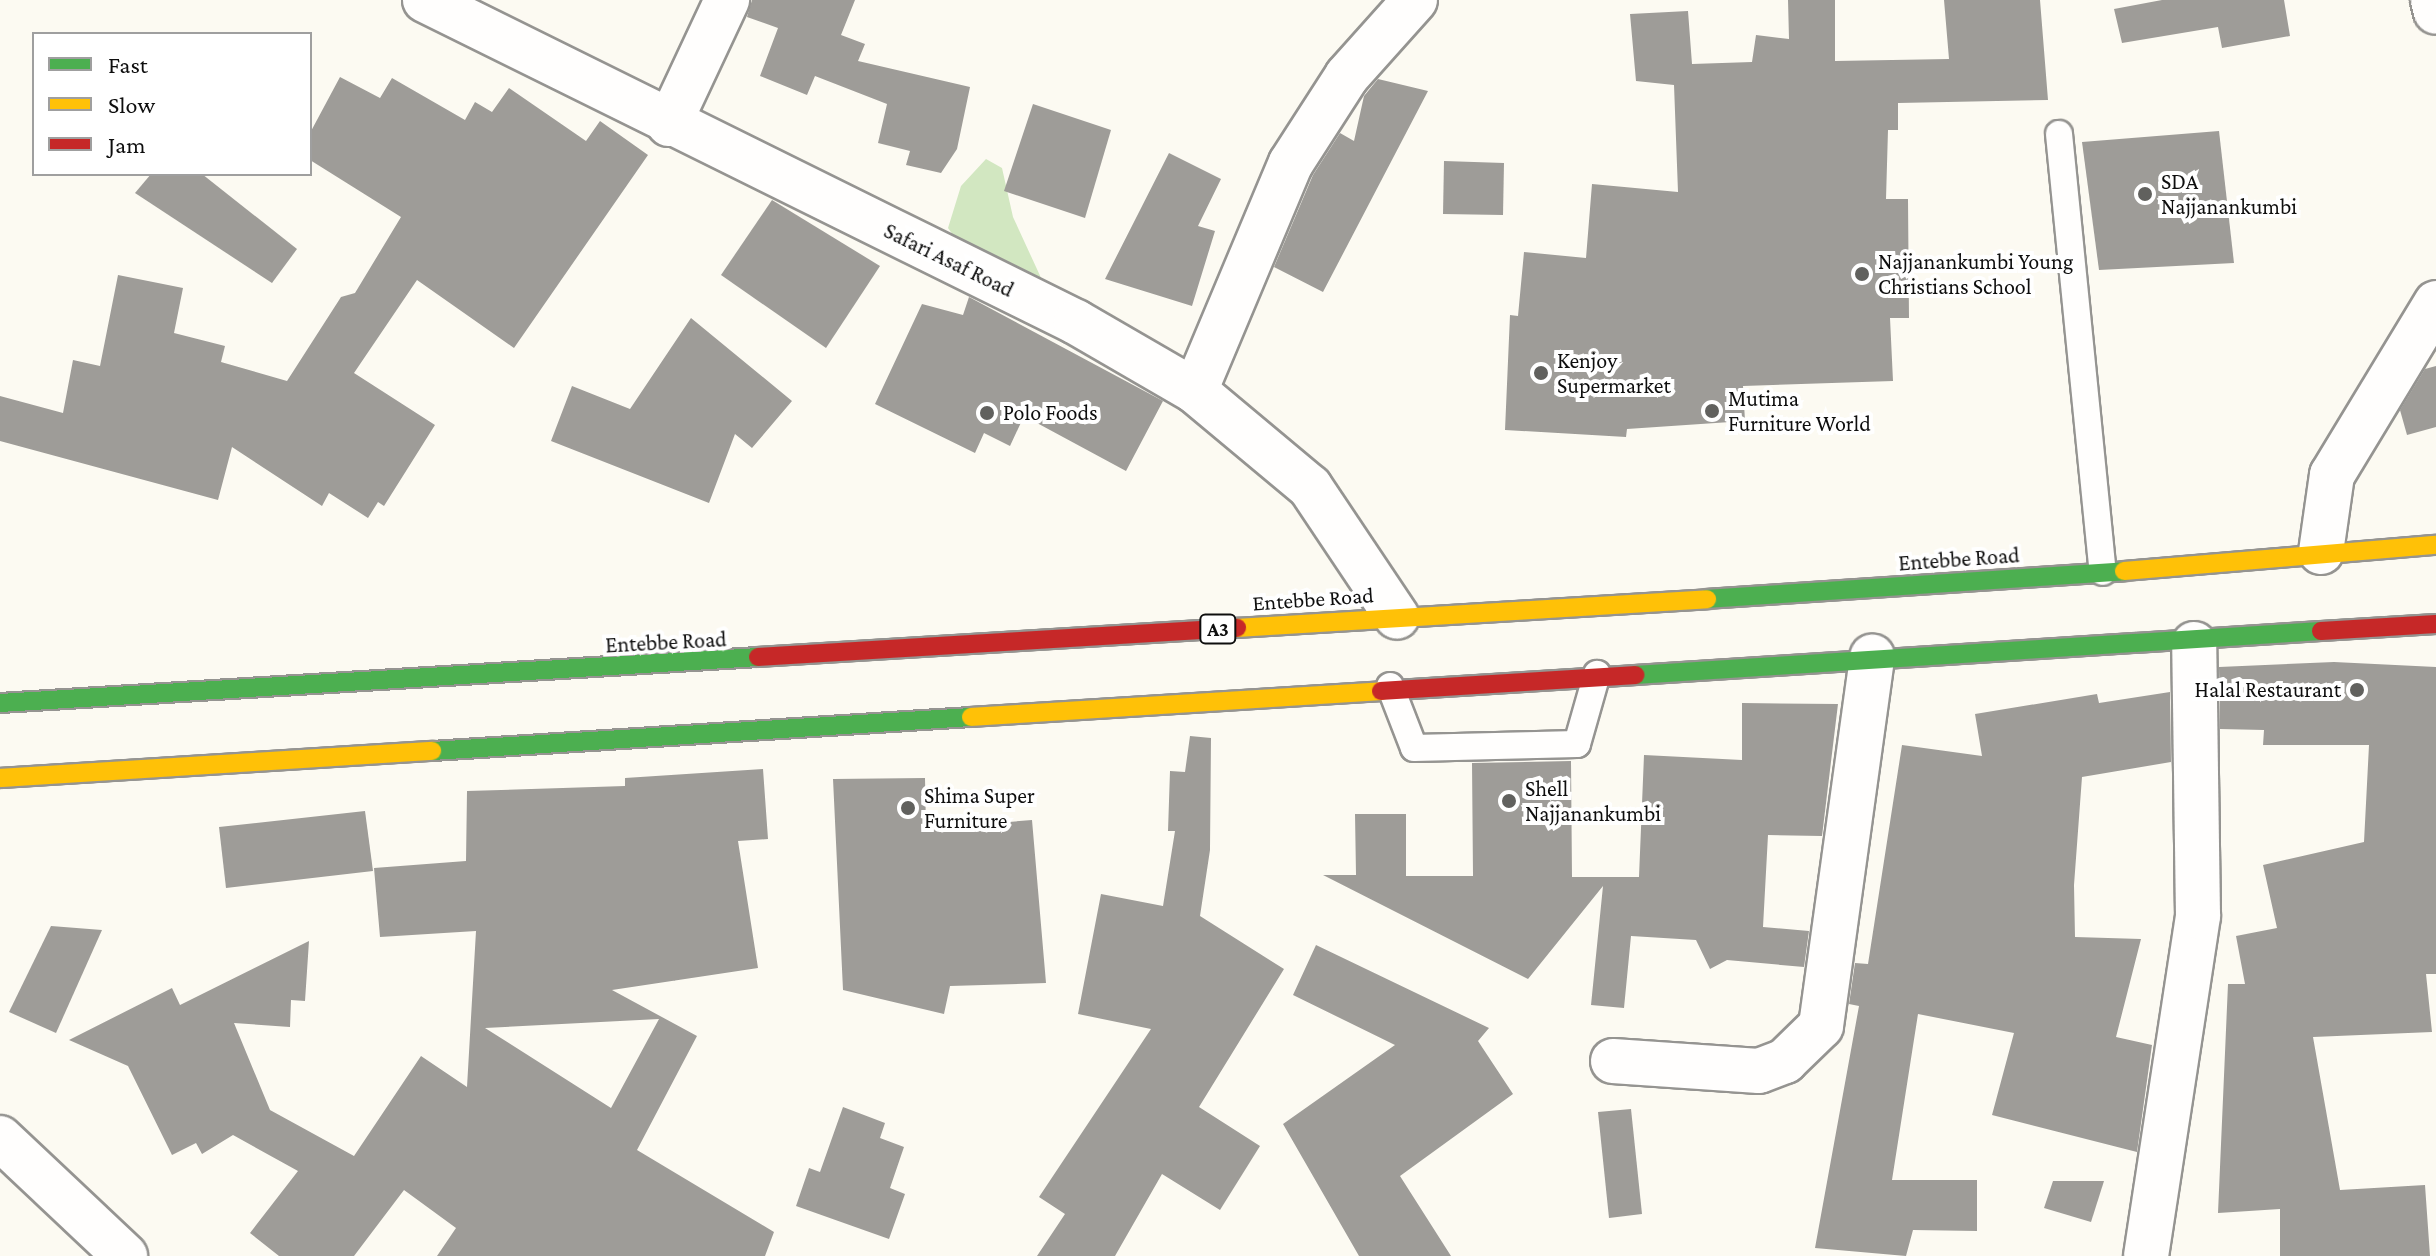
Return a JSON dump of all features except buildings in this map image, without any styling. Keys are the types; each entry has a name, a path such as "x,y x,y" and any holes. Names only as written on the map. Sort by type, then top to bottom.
{"main road":[{"name":"Entebbe Road","path":"0,703 2103,572 2436,545"},
{"path":"0,778 1390,686 1872,657 2194,644 2436,624"}],"street":[{"name":"Safari Asaf Road","path":"425,0 669,124 1076,322 1195,391 1310,487 1397,617"},
{"path":"669,124 727,0"},
{"path":"1195,391 1291,163 1347,76 1415,0"},
{"path":"2433,0 2436,12"},
{"path":"2321,552 2332,475 2436,303"},
{"path":"2146,1256 2198,916 2194,644"},
{"path":"1613,1061 1759,1071 1785,1061 1821,1026 1872,657"},
{"path":"0,1138 125,1256"}],"lane":[{"path":"2059,134 2103,572"},
{"path":"1390,686 1414,748 1577,744 1597,674"}],"green space":[{"path":"986,159 1002,168 1013,217 1042,280 1027,287 972,262 948,228 961,186"}],"traffic: fast":[{"path":"1707,599 2124,571"},
{"path":"1635,675 2321,631"},
{"path":"0,703 758,657"},
{"path":"432,751 971,717"}],"traffic: slow":[{"path":"2124,571 2436,545"},
{"path":"1237,628 1707,599"},
{"path":"971,717 1381,691"},
{"path":"0,778 432,751"}],"traffic: jam":[{"path":"2321,631 2436,624"},
{"path":"758,657 1237,628"},
{"path":"1381,691 1635,675"}],"place":[{"name":"SDA Najjanankumbi","path":"2145,194"},
{"name":"Najjanankumbi Young Christians School","path":"1862,274"},
{"name":"Kenjoy Supermarket","path":"1541,373"},
{"name":"Mutima Furniture World","path":"1712,411"},
{"name":"Polo Foods","path":"987,413"},
{"name":"Halal Restaurant","path":"2357,690"},
{"name":"Shell Najjanankumbi","path":"1509,801"},
{"name":"Shima Super Furniture","path":"908,808"}]}
